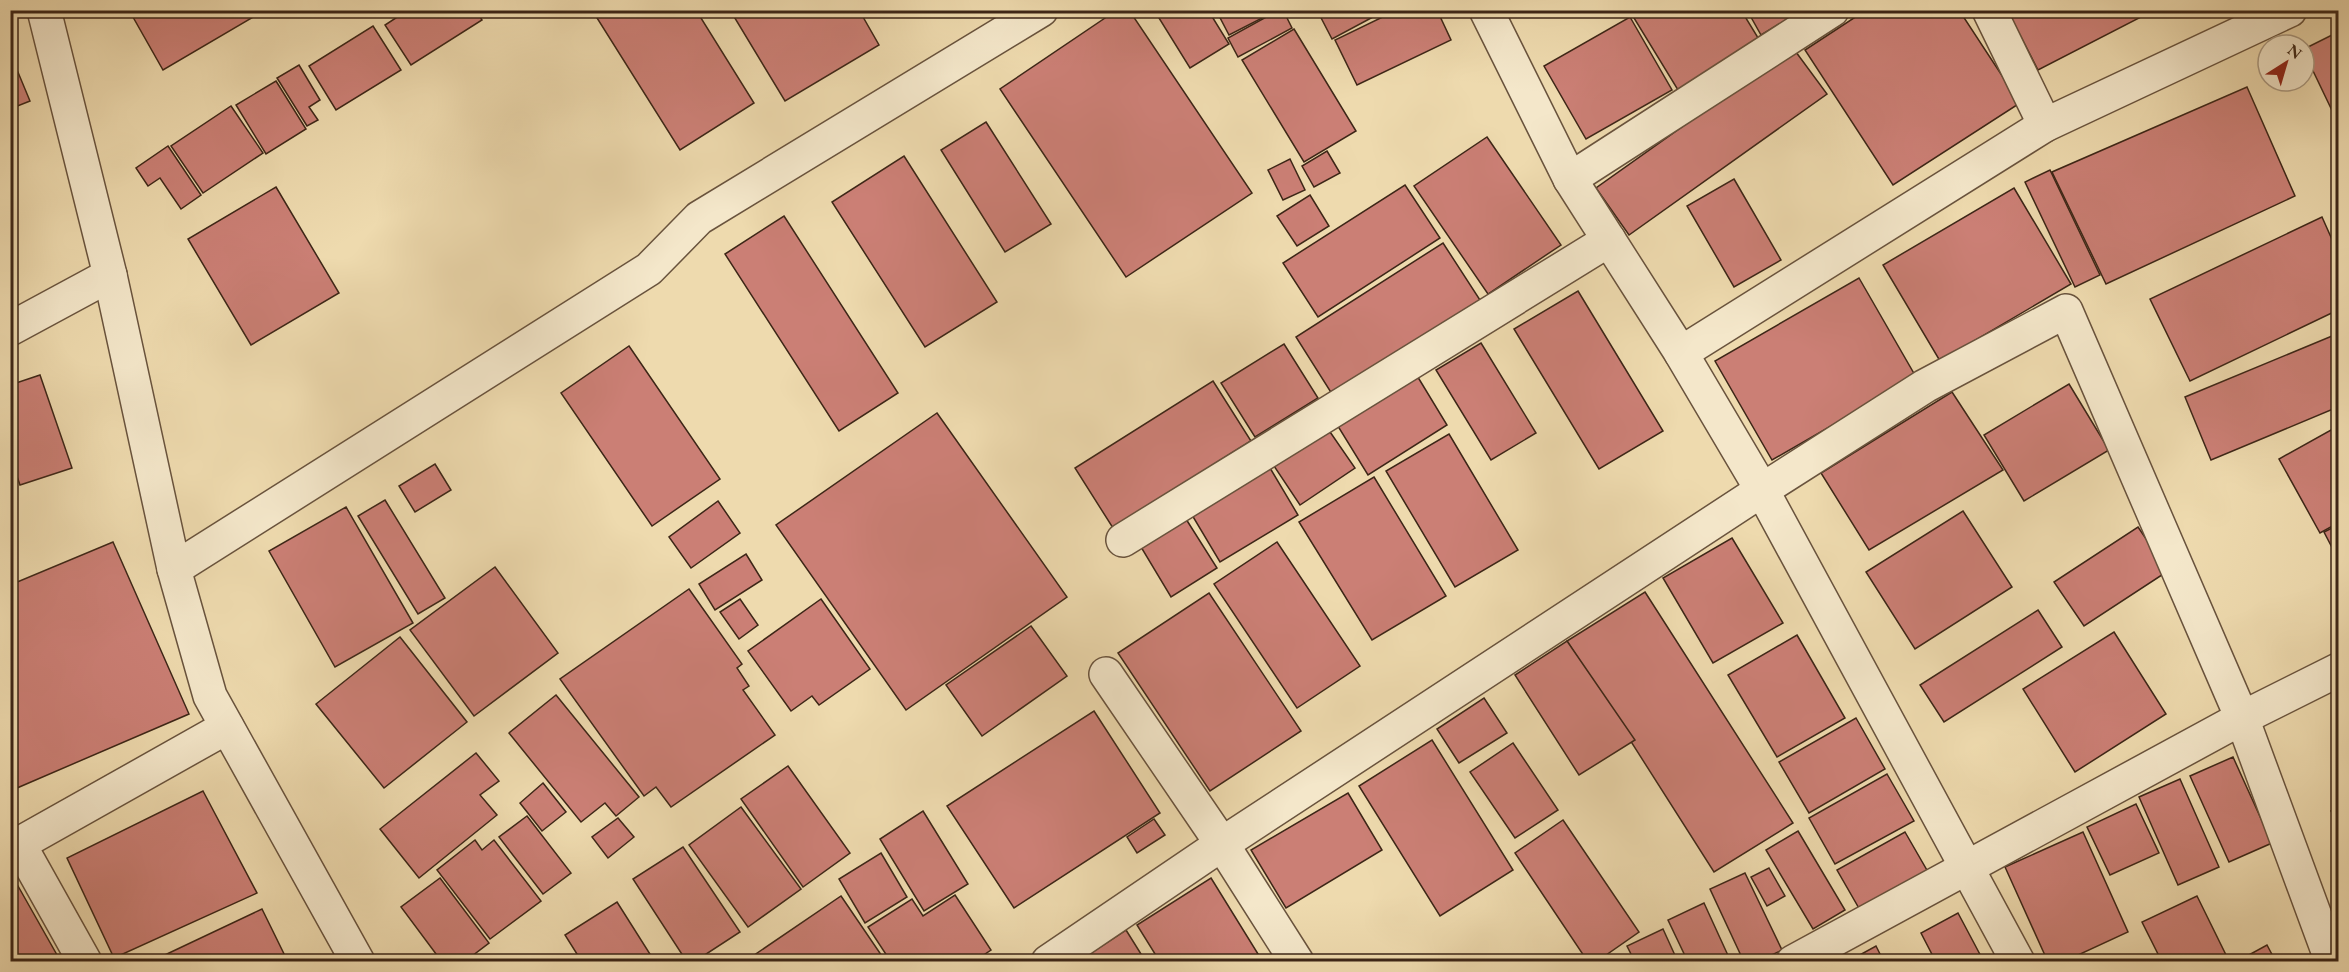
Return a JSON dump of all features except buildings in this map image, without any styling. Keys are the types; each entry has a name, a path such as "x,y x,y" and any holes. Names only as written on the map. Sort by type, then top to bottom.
{"street":[{"path":"44,10 110,275 174,569 210,696 358,962"},
{"path":"174,569 649,269 699,218 1041,10"},
{"path":"1486,10 1570,179 1681,353 1762,490 2018,962"},
{"path":"1570,179 1832,10"},
{"path":"1989,10 2045,125"},
{"path":"1681,353 2045,125 2290,10"},
{"path":"1123,540 1609,240"},
{"path":"10,329 110,275"},
{"path":"1048,962 1222,844 1762,490 1925,386 2066,311 2242,718 2332,962"},
{"path":"1793,962 2242,718 2338,670"},
{"path":"1106,674 1222,844 1298,962"},
{"path":"85,962 15,846 227,727"}]}
